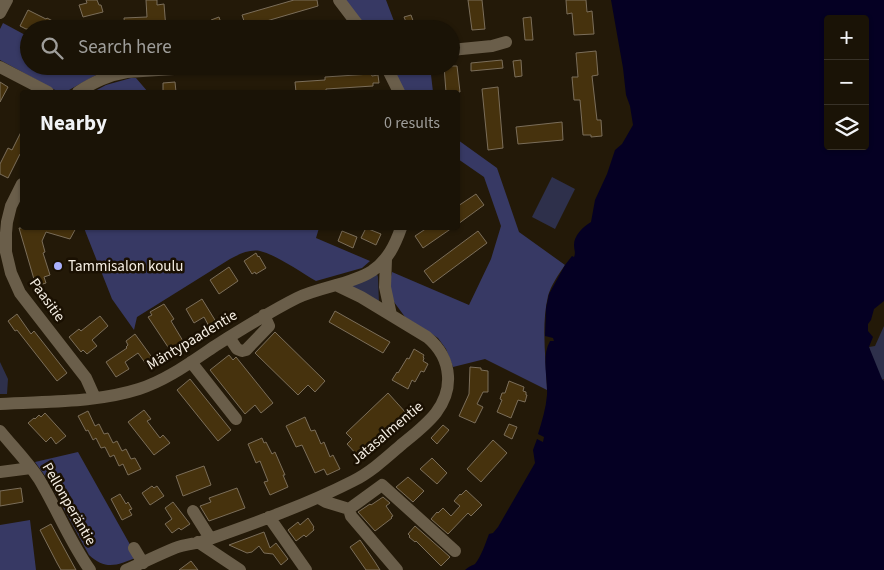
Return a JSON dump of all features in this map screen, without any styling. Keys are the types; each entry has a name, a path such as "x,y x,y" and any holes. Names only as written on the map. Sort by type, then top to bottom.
{"street":[{"path":"0,13 7,0"},
{"path":"339,0 354,20"},
{"path":"460,49 492,46 506,42"},
{"path":"0,67 44,90"},
{"path":"81,90 93,82 112,75"},
{"path":"390,75 398,90"},
{"name":"Paasitie","path":"20,188 7,222 6,252 11,273 20,293 86,378 95,398"},
{"name":"Mäntypaadentie","path":"0,404 95,398 113,395 141,388 171,375 229,337 300,296 360,277 372,271 386,259 400,230"},
{"name":"Mäntypaadentie","path":"386,259 385,287 391,316"},
{"name":"Jatasalmentie","path":"126,570 176,548 204,540 319,498 355,480 385,459 430,420 438,410 447,395 448,379 447,364 439,348 427,337 362,297 336,284"},
{"path":"229,337 237,349 246,350 269,326 264,316"},
{"path":"191,362 236,419"},
{"name":"Pellonperäntie","path":"0,431 39,480 81,558 90,570"},
{"path":"0,472 31,468"},
{"path":"349,510 382,485 456,551"},
{"path":"319,498 349,510"},
{"path":"349,510 351,516 397,570"},
{"path":"193,511 204,540 240,570"},
{"path":"269,517 306,570"},
{"path":"134,548 143,563"}],"shaded area":[{"path":"345,0 386,0 394,20 361,20"},
{"path":"611,0 884,0 884,301 874,309 868,324 868,331 873,337 869,347 884,381 884,570 465,570 477,561 489,534 493,533 498,527 535,463 533,450 537,439 543,442 544,437 538,434 547,395 546,354 550,341 554,341 553,338 545,336 546,308 549,294 565,265 572,256 574,257 574,241 582,229 591,222 595,200 615,150 622,144 633,125 626,95"},
{"path":"3,23 20,32 20,71 0,60 0,29"},
{"path":"28,75 96,75 69,90 55,90"},
{"path":"395,75 431,75 433,90 402,90"},
{"path":"136,78 146,90 97,90 106,85"},
{"path":"460,141 497,168 519,232 565,265 551,288 546,307 544,343 547,390 485,359 453,367 446,349 438,338 405,317 394,302 389,286 392,272 469,305 491,259 501,226 484,177 460,160"},
{"path":"552,177 575,189 555,229 532,217"},
{"path":"85,230 318,230 316,238 370,261 362,268 316,281 267,253 260,251 245,252 230,259 137,317 134,330 112,299"},
{"path":"377,274 378,277 379,303 351,286"},
{"path":"884,326 884,407 869,347 875,346"},
{"path":"0,362 8,379 7,394 0,394"},
{"path":"78,452 137,557 123,563 106,565 89,555 48,480 35,462"},
{"path":"30,520 36,570 0,570 0,525"}],"building":[{"path":"86,0 97,0 103,12 83,17 79,5 87,3"},
{"path":"146,0 157,0 157,5 164,4 165,20 124,20 124,18 147,17"},
{"path":"294,0 317,0 318,6 270,20 244,20 242,15"},
{"path":"468,0 482,0 485,29 472,30"},
{"path":"566,0 586,0 587,12 592,11 594,34 574,35 572,13 567,14"},
{"path":"28,10 51,20 23,20"},
{"path":"411,15 413,20 405,20 404,17"},
{"path":"531,17 533,40 525,40 523,18"},
{"path":"596,51 598,75 592,76 597,120 601,120 602,136 591,137 591,135 583,135 580,100 574,100 572,77 578,77 576,53"},
{"path":"502,60 503,68 471,71 471,63"},
{"path":"521,60 522,76 515,77 513,61"},
{"path":"378,75 379,83 373,83 373,86 326,90 296,90 295,82 325,80 325,77"},
{"path":"445,75 458,75 460,90 446,90"},
{"path":"0,82 8,87 0,102"},
{"path":"175,82 176,90 163,90 163,83"},
{"path":"498,87 503,148 488,150 482,89"},
{"path":"562,122 563,140 518,144 516,127"},
{"path":"20,134 20,154 8,178 0,174 0,164 8,148 12,150"},
{"path":"476,194 484,205 460,223 460,205"},
{"path":"19,228 20,230 75,230 70,239 46,232 42,241 45,252 43,253 50,275 44,277 46,283 36,286"},
{"path":"365,230 381,234 376,245 361,238"},
{"path":"424,230 449,230 423,248 415,236"},
{"path":"342,231 357,237 353,248 338,241"},
{"path":"478,231 487,243 433,283 424,271"},
{"path":"256,253 266,268 256,274 255,272 252,274 244,261"},
{"path":"229,267 238,281 219,294 210,280"},
{"path":"202,299 218,325 211,330 204,317 194,323 186,309"},
{"path":"164,304 174,319 171,321 183,341 170,350 148,317 152,315 150,312"},
{"path":"335,311 390,342 383,353 329,322"},
{"path":"17,314 31,334 34,331 67,373 57,381 8,321"},
{"path":"100,316 108,326 92,340 97,346 87,354 83,350 81,352 69,337 79,329 81,331"},
{"path":"275,332 325,381 315,392 308,385 298,395 255,353"},
{"path":"135,334 156,363 149,368 138,353 125,362 129,369 116,377 106,362 127,348 126,341"},
{"path":"414,349 424,355 423,361 428,364 424,372 421,371 415,382 412,380 408,389 392,380 407,358 409,359"},
{"path":"229,355 233,360 236,357 273,403 261,413 255,405 245,414 210,370"},
{"path":"470,367 488,371 488,392 483,392 477,404 483,407 475,423 459,416 469,394"},
{"path":"190,379 231,430 218,441 177,390"},
{"path":"509,381 524,387 523,391 527,395 525,402 518,400 511,418 497,412 502,400 500,399 502,393 505,393"},
{"path":"388,393 407,414 366,452 364,450 358,456 347,444 352,439 346,433"},
{"path":"144,410 151,419 147,421 160,438 163,435 170,443 154,455 128,422"},
{"path":"88,411 95,426 99,424 104,434 108,433 113,443 117,441 122,451 126,449 131,459 135,458 141,469 128,475 123,464 119,466 114,455 110,457 105,447 101,448 96,438 93,440 78,416"},
{"path":"45,413 66,436 56,444 51,437 46,442 28,423"},
{"path":"305,417 311,431 315,430 321,444 324,442 330,457 333,455 340,469 327,475 324,469 315,473 302,445 296,447 286,426"},
{"path":"509,424 517,427 512,439 504,435"},
{"path":"443,425 449,430 437,444 431,438"},
{"path":"262,438 272,454 275,452 288,487 270,495 264,482 268,481 260,461 256,463 248,444"},
{"path":"493,440 507,453 481,482 467,469"},
{"path":"432,458 447,473 437,484 420,469"},
{"path":"204,466 211,485 183,496 176,476"},
{"path":"408,477 424,491 413,502 396,487"},
{"path":"152,486 154,488 157,486 164,496 150,505 142,493"},
{"path":"21,488 23,502 0,506 0,491"},
{"path":"237,488 245,508 209,521 200,506 211,502 209,498"},
{"path":"466,490 482,505 471,516 468,513 448,534 431,519 443,508 451,516 460,506 454,501"},
{"path":"120,494 126,504 128,502 132,509 129,510 132,515 122,520 111,499"},
{"path":"383,497 390,503 386,506 393,516 375,531 358,512"},
{"path":"173,502 190,524 172,533 165,524 172,519 165,508"},
{"path":"308,518 314,530 306,537 304,535 296,541 288,530 298,522 300,525"},
{"path":"51,524 76,570 61,570 57,563 40,530"},
{"path":"415,526 450,557 441,566 416,541 409,537 408,534"},
{"path":"264,532 270,548 276,543 288,559 281,565 273,554 264,553 259,546 252,552 247,553 229,545"},
{"path":"360,540 380,570 366,570 350,547"},
{"path":"191,561 198,570 179,570"}],"place":[{"name":"Tammisalon koulu","path":"58,266"}]}
